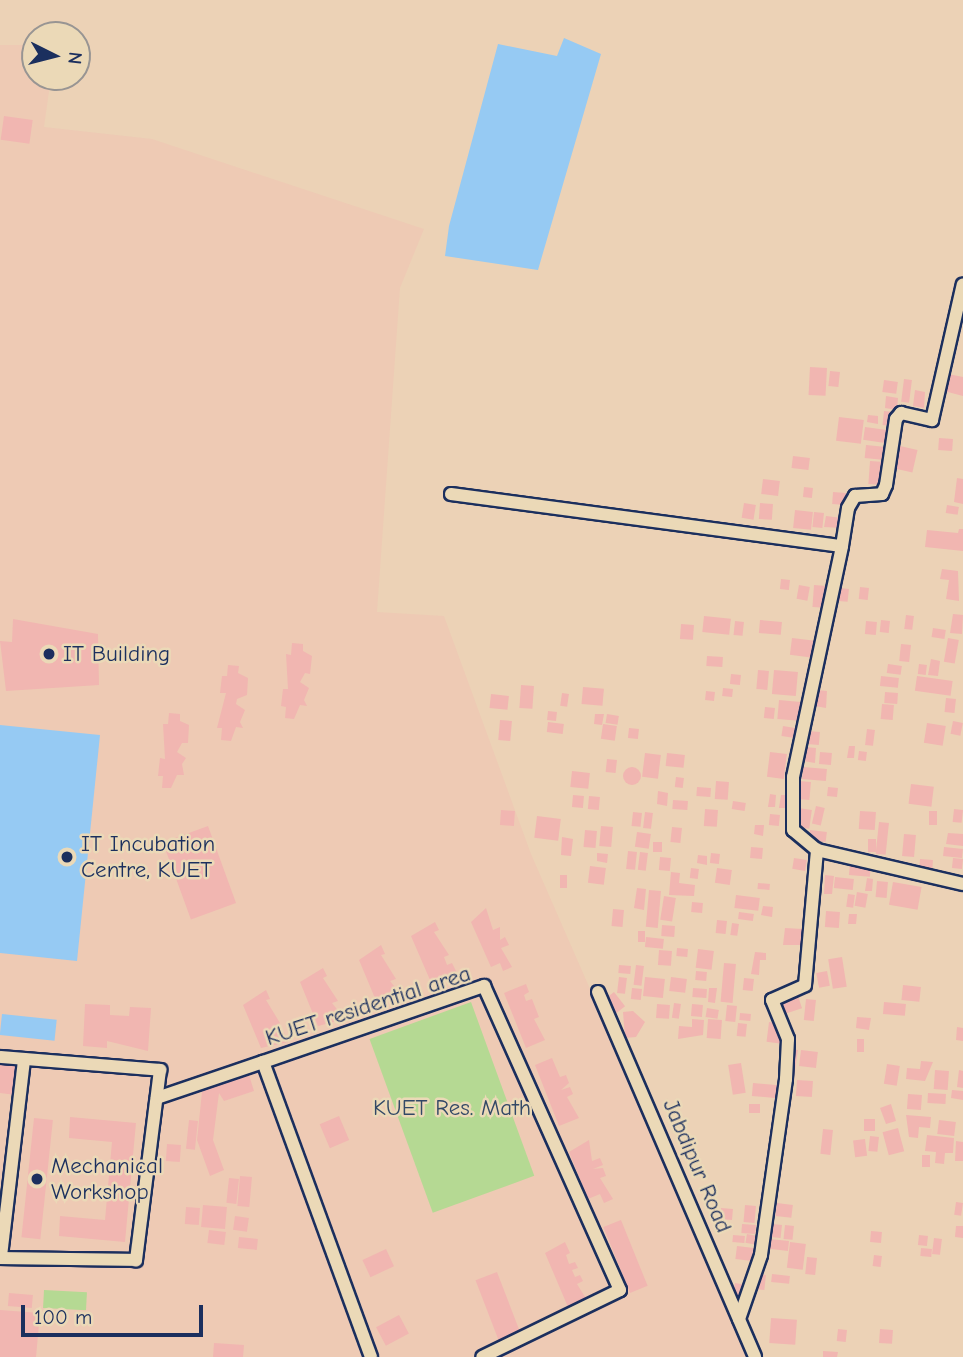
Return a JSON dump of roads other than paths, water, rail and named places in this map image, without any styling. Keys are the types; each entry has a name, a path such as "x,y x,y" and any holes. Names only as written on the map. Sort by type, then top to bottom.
{"street":[{"path":"963,284 932,420 901,413 896,419 886,485 882,494 855,496 848,508 793,777 793,830 817,850 963,884"},
{"path":"451,494 842,546"},
{"path":"739,1319 761,1255 786,1079 788,1039 772,1000 805,985 817,850"},
{"name":"KUET residential area","path":"371,1357 263,1062 484,986 620,1290 482,1357"},
{"name":"Jabdipur Road","path":"598,992 755,1357"},
{"path":"0,1056 160,1070 136,1260 1,1257 24,1059"},
{"path":"157,1098 263,1062"}],"water":[{"path":"564,38 601,54 538,270 445,256 449,226 498,44 557,56"},
{"path":"0,725 100,735 77,961 0,953"},
{"path":"2,1014 57,1020 55,1041 0,1035"}],"place":[{"name":"IT Building","path":"49,654"},
{"name":"IT Incubation Centre, KUET","path":"67,857"},
{"name":"Mechanical Workshop","path":"37,1179"}],"park label":[{"name":"KUET Res. Math","path":"452,1108"}]}
